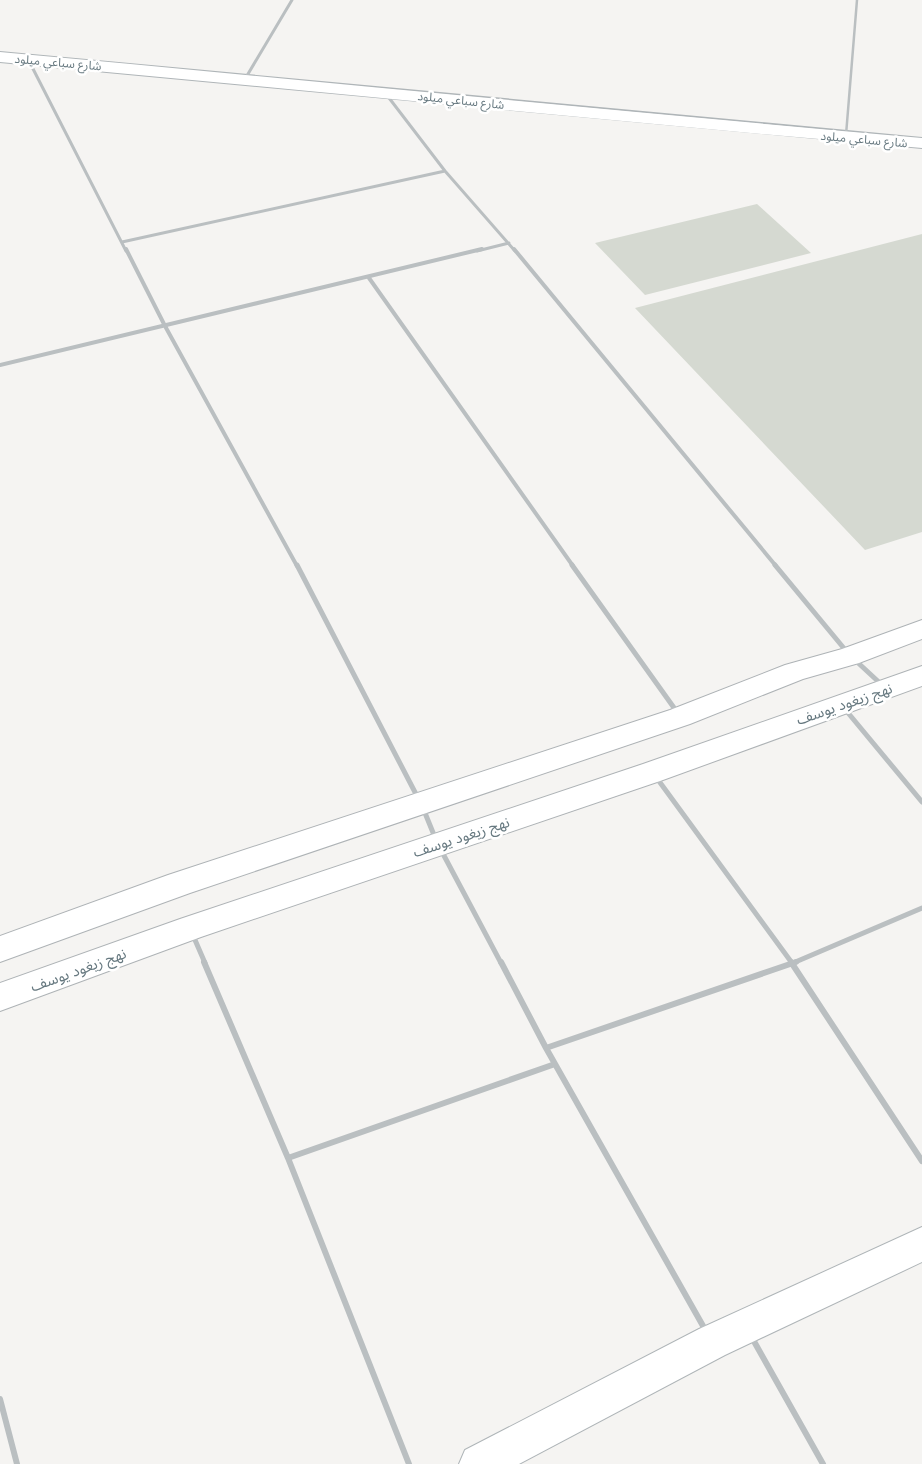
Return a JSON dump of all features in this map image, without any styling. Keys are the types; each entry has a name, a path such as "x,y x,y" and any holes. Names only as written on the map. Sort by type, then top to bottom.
{"main road":[{"name":"شارع سباعي ميلود","path":"10,58 384,92 846,138 922,143"},
{"path":"0,948 179,884 680,717 794,672 850,656 922,629"},
{"name":"نهج زيغود يوسف","path":"0,997 191,928 653,772 922,676"},
{"path":"489,1462 712,1342 922,1244"}],"street":[{"path":"245,79 292,0"},
{"path":"10,58 122,242 165,326 284,540 421,804 438,844 554,1064 712,1342"},
{"path":"384,92 445,171 509,243 850,656 886,688"},
{"path":"122,242 445,171"},
{"path":"0,365 509,243"},
{"path":"369,278 680,717"},
{"path":"840,704 922,802"},
{"path":"653,772 792,964 922,1161"},
{"path":"546,1048 792,964 922,908"},
{"path":"191,928 198,951 288,1158 409,1464"},
{"path":"288,1158 554,1064"},
{"path":"746,1326 823,1464"},
{"path":"0,1399 17,1464"}],"lane":[{"path":"846,138 856,0"}],"shaded area":[{"path":"757,204 811,253 645,295 595,243"},
{"path":"922,234 922,532 865,550 635,308"}]}
